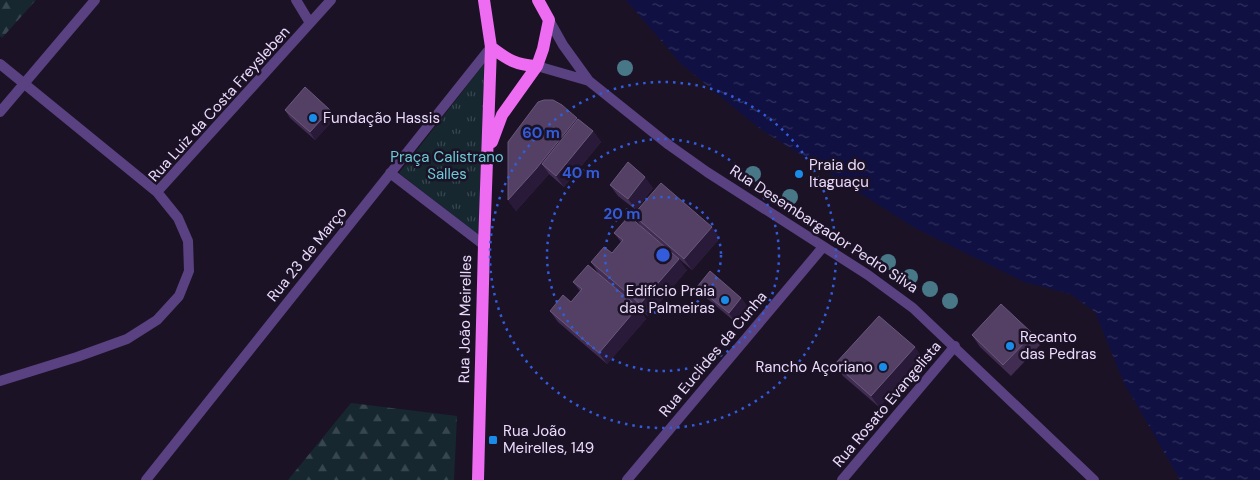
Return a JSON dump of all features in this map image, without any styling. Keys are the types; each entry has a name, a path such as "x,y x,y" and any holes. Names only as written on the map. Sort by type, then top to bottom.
{"main road":[{"name":"Rua Desembargador Pedro Silva","path":"538,0 549,20"},
{"path":"486,1 491,47 508,60 523,65 537,66 543,49 549,20"},
{"name":"Rua João Meirelles","path":"478,480 491,47"},
{"name":"Rua João Meirelles","path":"487,159 502,115 537,66"}],"street":[{"path":"0,112 95,0"},
{"path":"296,0 310,23"},
{"name":"Rua Luiz da Costa Freysleben","path":"0,381 128,339 157,320 178,296 189,271 188,241 178,218 157,192 331,0"},
{"name":"Rua Desembargador Pedro Silva","path":"549,20 563,45 589,81 668,145 914,308 1094,480"},
{"name":"Rua 23 de Março","path":"146,480 491,47"},
{"path":"0,64 157,192"},
{"name":"Rua Desembargador Pedro Silva","path":"537,66 589,81"},
{"path":"390,173 484,245"},
{"name":"Rua Euclides da Cunha","path":"627,480 823,247"},
{"name":"Rua Rosato Evangelista","path":"842,480 955,346"}],"green space":[{"path":"0,0 36,0 2,38 0,36"},
{"name":"Praça Calistrano Salles","path":"484,64 479,235 399,173"},
{"path":"351,403 457,416 454,480 288,480"}],"water":[{"path":"626,0 1260,0 1260,480 1180,480 1124,383 1095,312 1070,294 1024,282 913,227 759,128 681,64"}],"building":[{"name":"Fundação Hassis","path":"305,87 330,110 310,132 285,110"},
{"path":"553,100 577,118 508,200 508,142 538,102"},
{"path":"578,119 593,131 556,176 542,164"},
{"path":"628,162 645,177 628,199 610,185"},
{"path":"661,183 712,227 684,259 633,215"},
{"path":"629,216 679,259 640,304 591,262 604,247 612,253 623,240 614,233"},
{"path":"588,265 638,307 599,353 550,311 563,295 571,302 582,289 573,282"},
{"name":"Edifício Praia das Palmeiras","path":"710,271 741,298 729,313 697,287"},
{"name":"Recanto das Pedras","path":"1001,304 1033,334 1003,365 972,335"},
{"name":"Rancho Açoriano","path":"879,316 915,347 871,396 835,364"}],"place":[{"name":"Fundação Hassis","path":"313,118"},
{"name":"Praia do Itaguaçu","path":"799,174"},
{"name":"Edifício Praia das Palmeiras","path":"725,300"},
{"name":"Recanto das Pedras","path":"1010,346"},
{"name":"Rancho Açoriano","path":"883,367"},
{"name":"Rua João Meirelles, 149","path":"493,440"}]}
